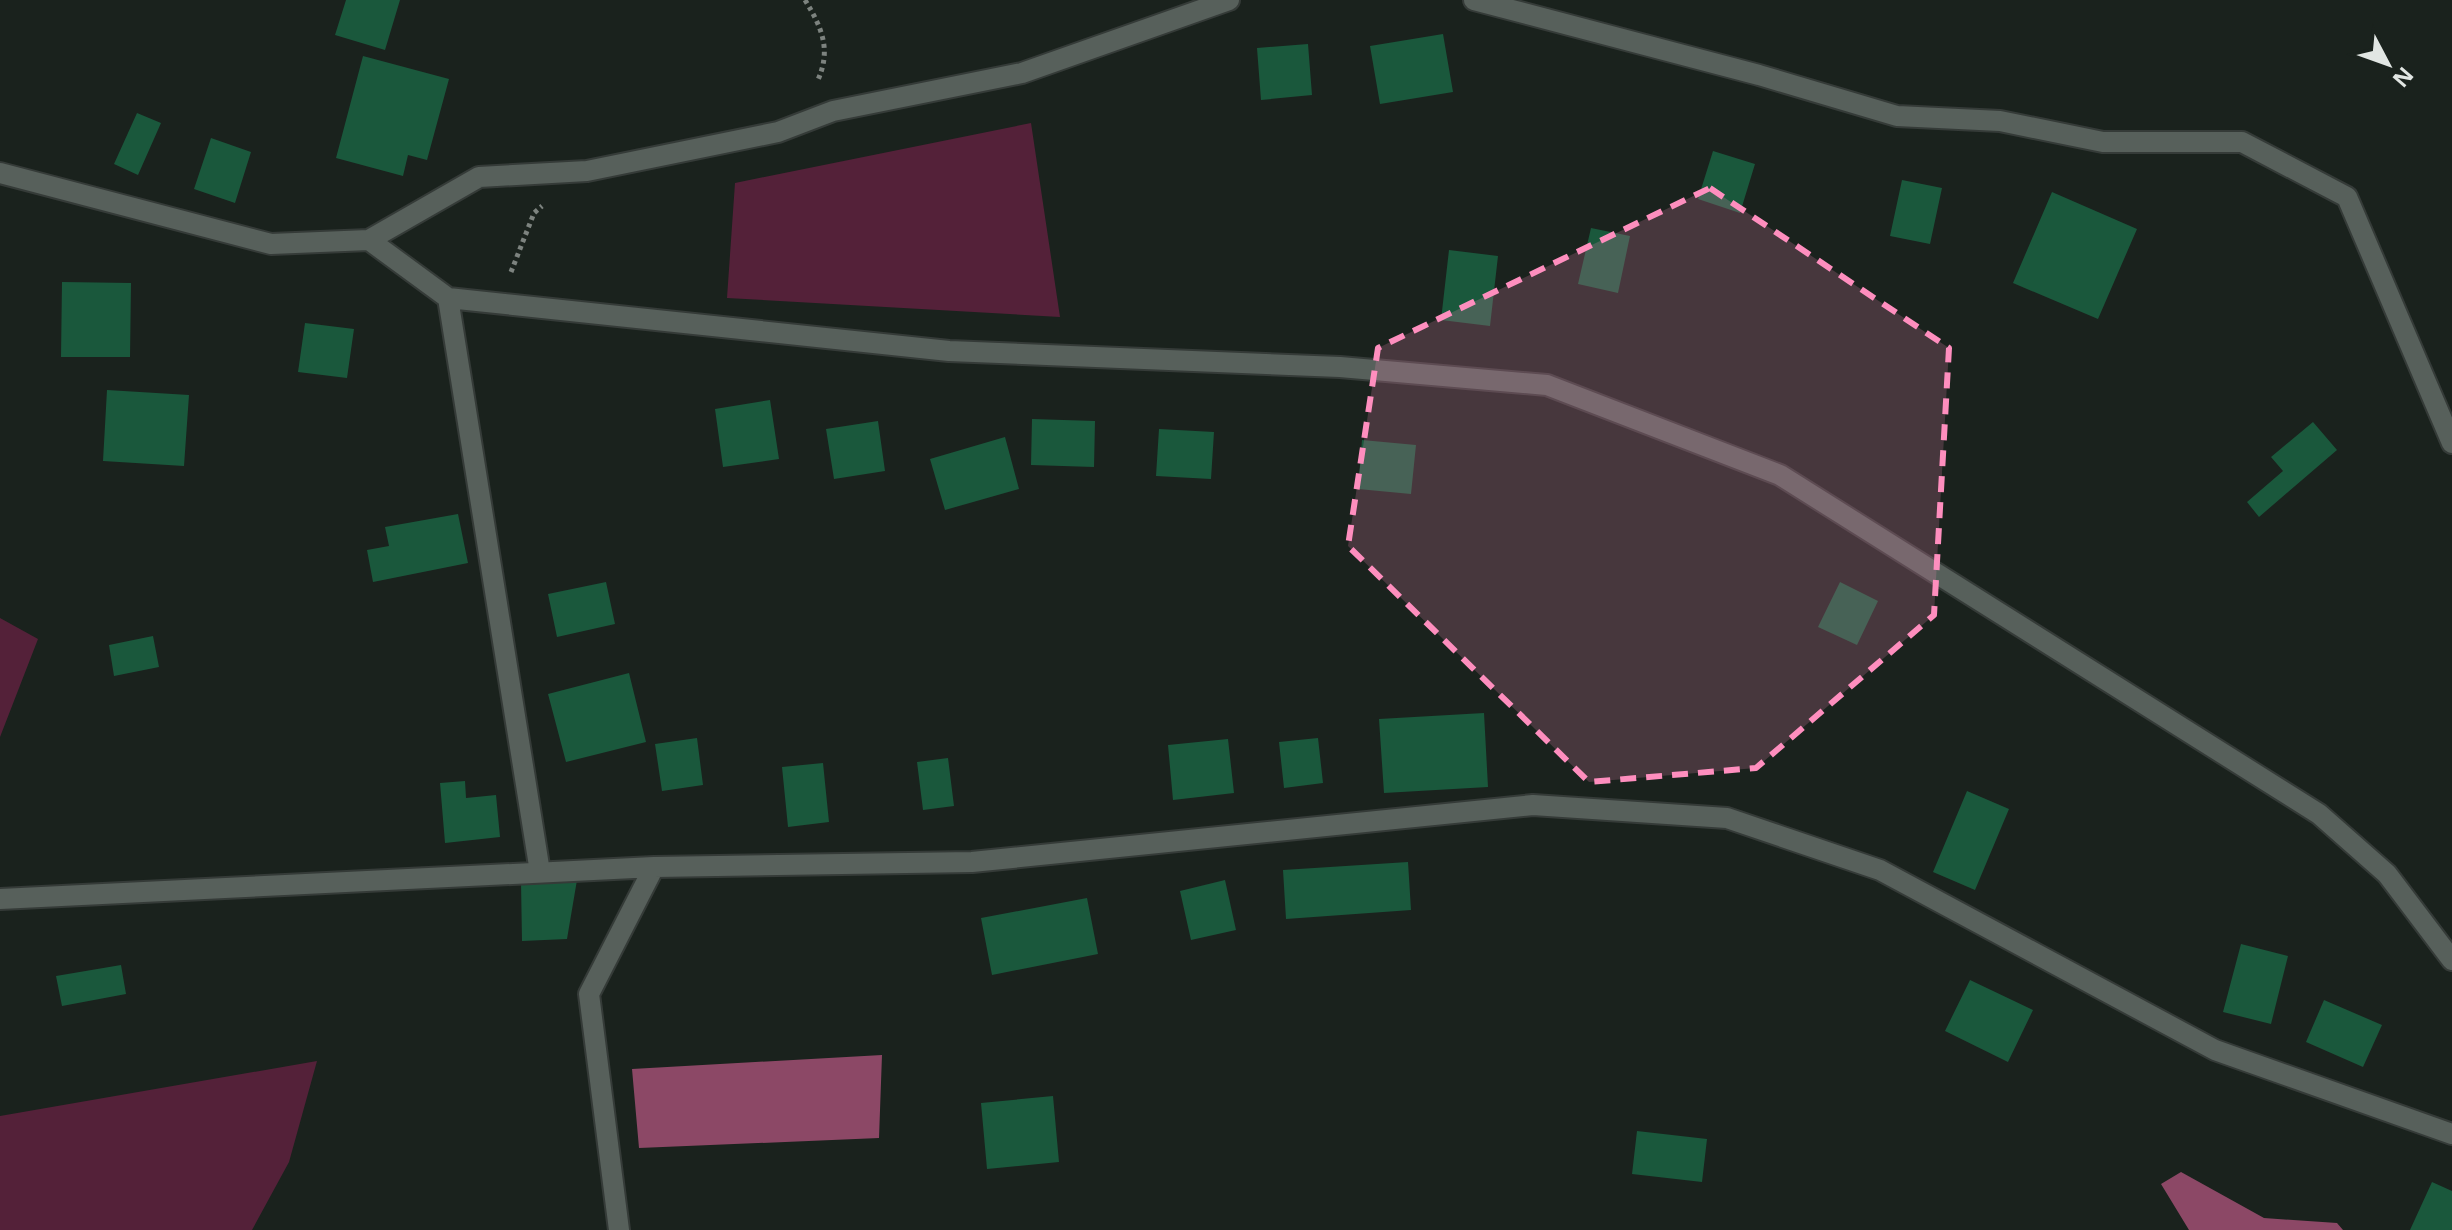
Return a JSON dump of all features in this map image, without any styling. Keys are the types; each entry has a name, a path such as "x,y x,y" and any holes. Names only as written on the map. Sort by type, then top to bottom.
{"street":[{"path":"0,173 271,244 369,240 479,177 587,171 778,132 833,111 1022,73 1229,0"},
{"path":"1474,0 1759,75 1897,116 2000,121 2103,142 2242,142 2347,197 2452,443"},
{"path":"369,240 448,298 949,351 1340,367 1547,385 1780,475 2319,814 2387,874 2452,960"},
{"path":"448,298 540,872"},
{"path":"0,899 654,867 972,862 1533,805 1727,818 1880,870 2215,1050 2452,1134"},
{"path":"619,1230 589,994 654,867"}],"path":[{"path":"805,0 822,27 824,66 813,91"},
{"path":"498,303 534,213 545,204"}],"highlighted area":[{"path":"1710,188 1949,348 1934,615 1756,768 1589,782 1348,546 1378,348"}],"shaded area":[{"path":"1031,123 1060,317 727,298 735,183"},
{"path":"0,618 38,639 0,737"},
{"path":"882,1055 879,1138 639,1148 632,1069"},
{"path":"317,1061 289,1162 252,1230 0,1230 0,1116"},
{"path":"2181,1172 2264,1218 2337,1223 2343,1230 2189,1230 2161,1184"}],"building":[{"path":"346,0 400,0 385,50 335,35"},
{"path":"1443,34 1453,92 1380,104 1370,46"},
{"path":"1308,44 1312,95 1261,100 1257,48"},
{"path":"363,56 449,79 427,160 408,155 403,176 336,158"},
{"path":"137,113 161,123 138,175 114,164"},
{"path":"211,138 251,152 235,203 194,189"},
{"path":"1713,151 1755,164 1740,213 1698,199"},
{"path":"1902,180 1942,188 1930,244 1890,236"},
{"path":"2052,192 2137,229 2098,319 2013,283"},
{"path":"1591,228 1630,236 1618,293 1578,284"},
{"path":"1449,250 1498,256 1490,326 1441,320"},
{"path":"62,282 131,283 130,357 61,357"},
{"path":"305,323 354,329 347,378 298,372"},
{"path":"107,390 189,395 184,466 103,461"},
{"path":"770,400 779,459 723,467 715,409"},
{"path":"1032,419 1095,421 1094,467 1031,465"},
{"path":"878,421 885,471 834,479 826,429"},
{"path":"2313,422 2337,450 2259,517 2247,502 2283,471 2271,457"},
{"path":"1159,429 1214,432 1211,479 1156,476"},
{"path":"1005,437 1019,489 945,510 930,459"},
{"path":"1362,440 1416,445 1411,494 1358,489"},
{"path":"458,514 468,563 373,582 367,550 389,546 385,527"},
{"path":"606,582 615,624 557,637 548,594"},
{"path":"1840,582 1878,601 1857,645 1818,627"},
{"path":"153,636 159,667 114,676 109,645"},
{"path":"629,673 646,742 566,762 548,694"},
{"path":"1484,713 1488,787 1384,793 1379,719"},
{"path":"697,738 703,785 662,791 655,744"},
{"path":"1318,738 1323,783 1284,788 1279,742"},
{"path":"1228,739 1234,793 1173,800 1168,745"},
{"path":"948,758 954,806 923,810 917,762"},
{"path":"823,763 829,822 788,827 782,767"},
{"path":"465,781 466,798 496,795 500,837 445,843 440,783"},
{"path":"1967,791 2009,809 1975,890 1933,872"},
{"path":"1408,862 1411,910 1286,919 1283,870"},
{"path":"577,880 567,939 522,941 521,882"},
{"path":"1225,880 1236,930 1191,940 1180,891"},
{"path":"1087,898 1098,954 992,975 981,918"},
{"path":"2241,944 2288,956 2271,1024 2223,1012"},
{"path":"121,965 126,994 62,1006 56,976"},
{"path":"1970,980 2033,1010 2008,1062 1945,1031"},
{"path":"2324,1000 2382,1025 2363,1067 2306,1042"},
{"path":"1053,1096 1059,1162 987,1169 981,1103"},
{"path":"1637,1131 1707,1139 1702,1182 1632,1174"},
{"path":"2432,1182 2452,1191 2452,1230 2410,1230"}]}
